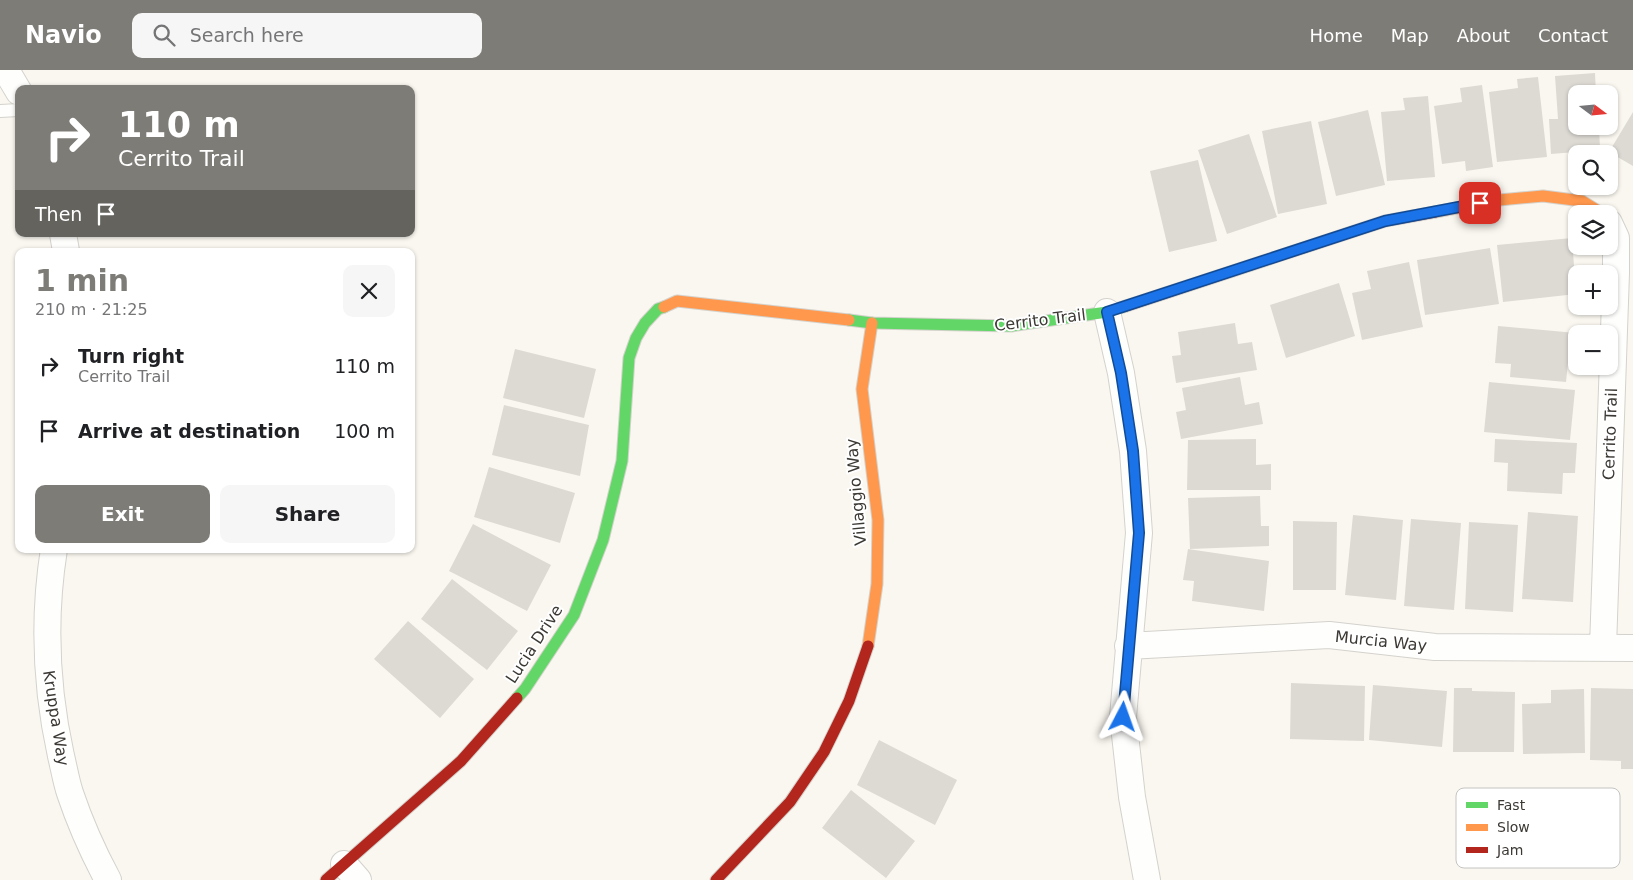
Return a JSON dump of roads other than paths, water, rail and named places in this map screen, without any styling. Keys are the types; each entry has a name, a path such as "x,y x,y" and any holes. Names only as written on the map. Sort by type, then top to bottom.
{"street":[{"path":"6,70 15,85"},
{"name":"Cerrito Trail","path":"644,323 658,309 677,301 872,323 1010,326 1107,312 1385,221 1499,200 1543,196 1582,201 1588,205"},
{"name":"Cerrito Trail","path":"1603,647 1615,255"},
{"path":"1107,312 1121,373 1133,451 1139,533 1123,717 1132,797 1147,880"},
{"name":"Lucia Drive","path":"343,875 461,761 525,689 574,615 603,540 622,461 630,358 636,338 644,323"},
{"name":"Villaggio Way","path":"716,880 790,802 824,752 849,701 867,652 878,566 878,520 862,389 872,323"},
{"name":"Kruppa Way","path":"54,553 48,604 47,668 55,727 69,792 108,880"},
{"name":"Murcia Way","path":"1128,646 1329,635 1435,647 1633,648"}],"lane":[{"path":"0,112 15,110"}]}
